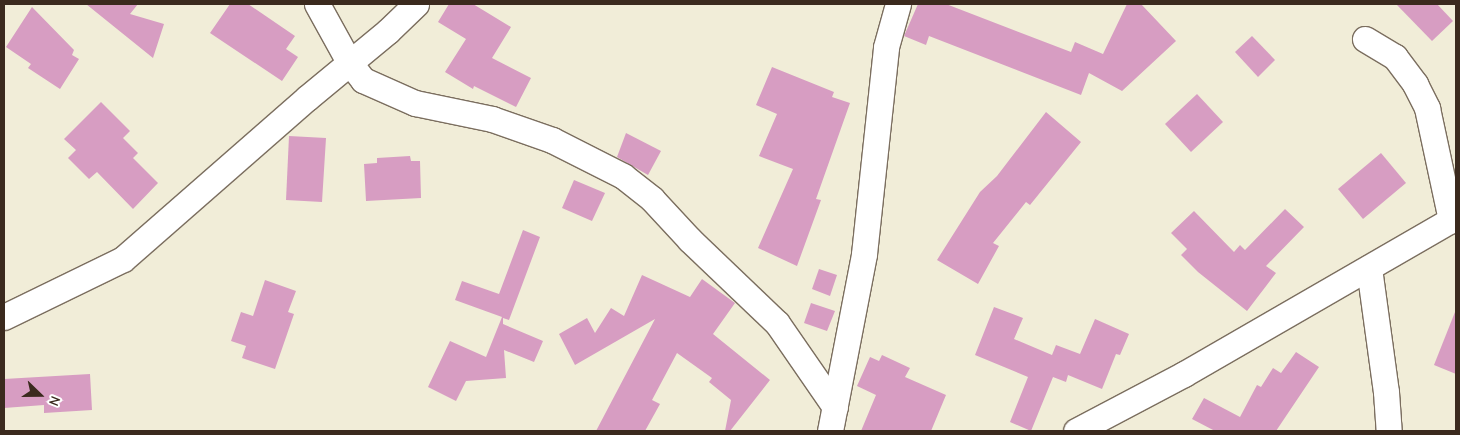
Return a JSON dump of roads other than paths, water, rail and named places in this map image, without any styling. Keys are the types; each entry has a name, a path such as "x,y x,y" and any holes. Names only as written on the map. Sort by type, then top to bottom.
{"street":[{"path":"316,4 348,62 363,80 415,103 500,122 552,140 623,176 652,199 690,240 777,324 835,407"},
{"path":"4,317 123,259 348,62 388,31 416,4"},
{"path":"830,431 864,254 886,47 898,4"},
{"path":"1076,431 1184,374 1454,219 1427,108 1415,84 1395,57 1365,39"},
{"path":"1368,268 1386,392 1389,431"}]}
